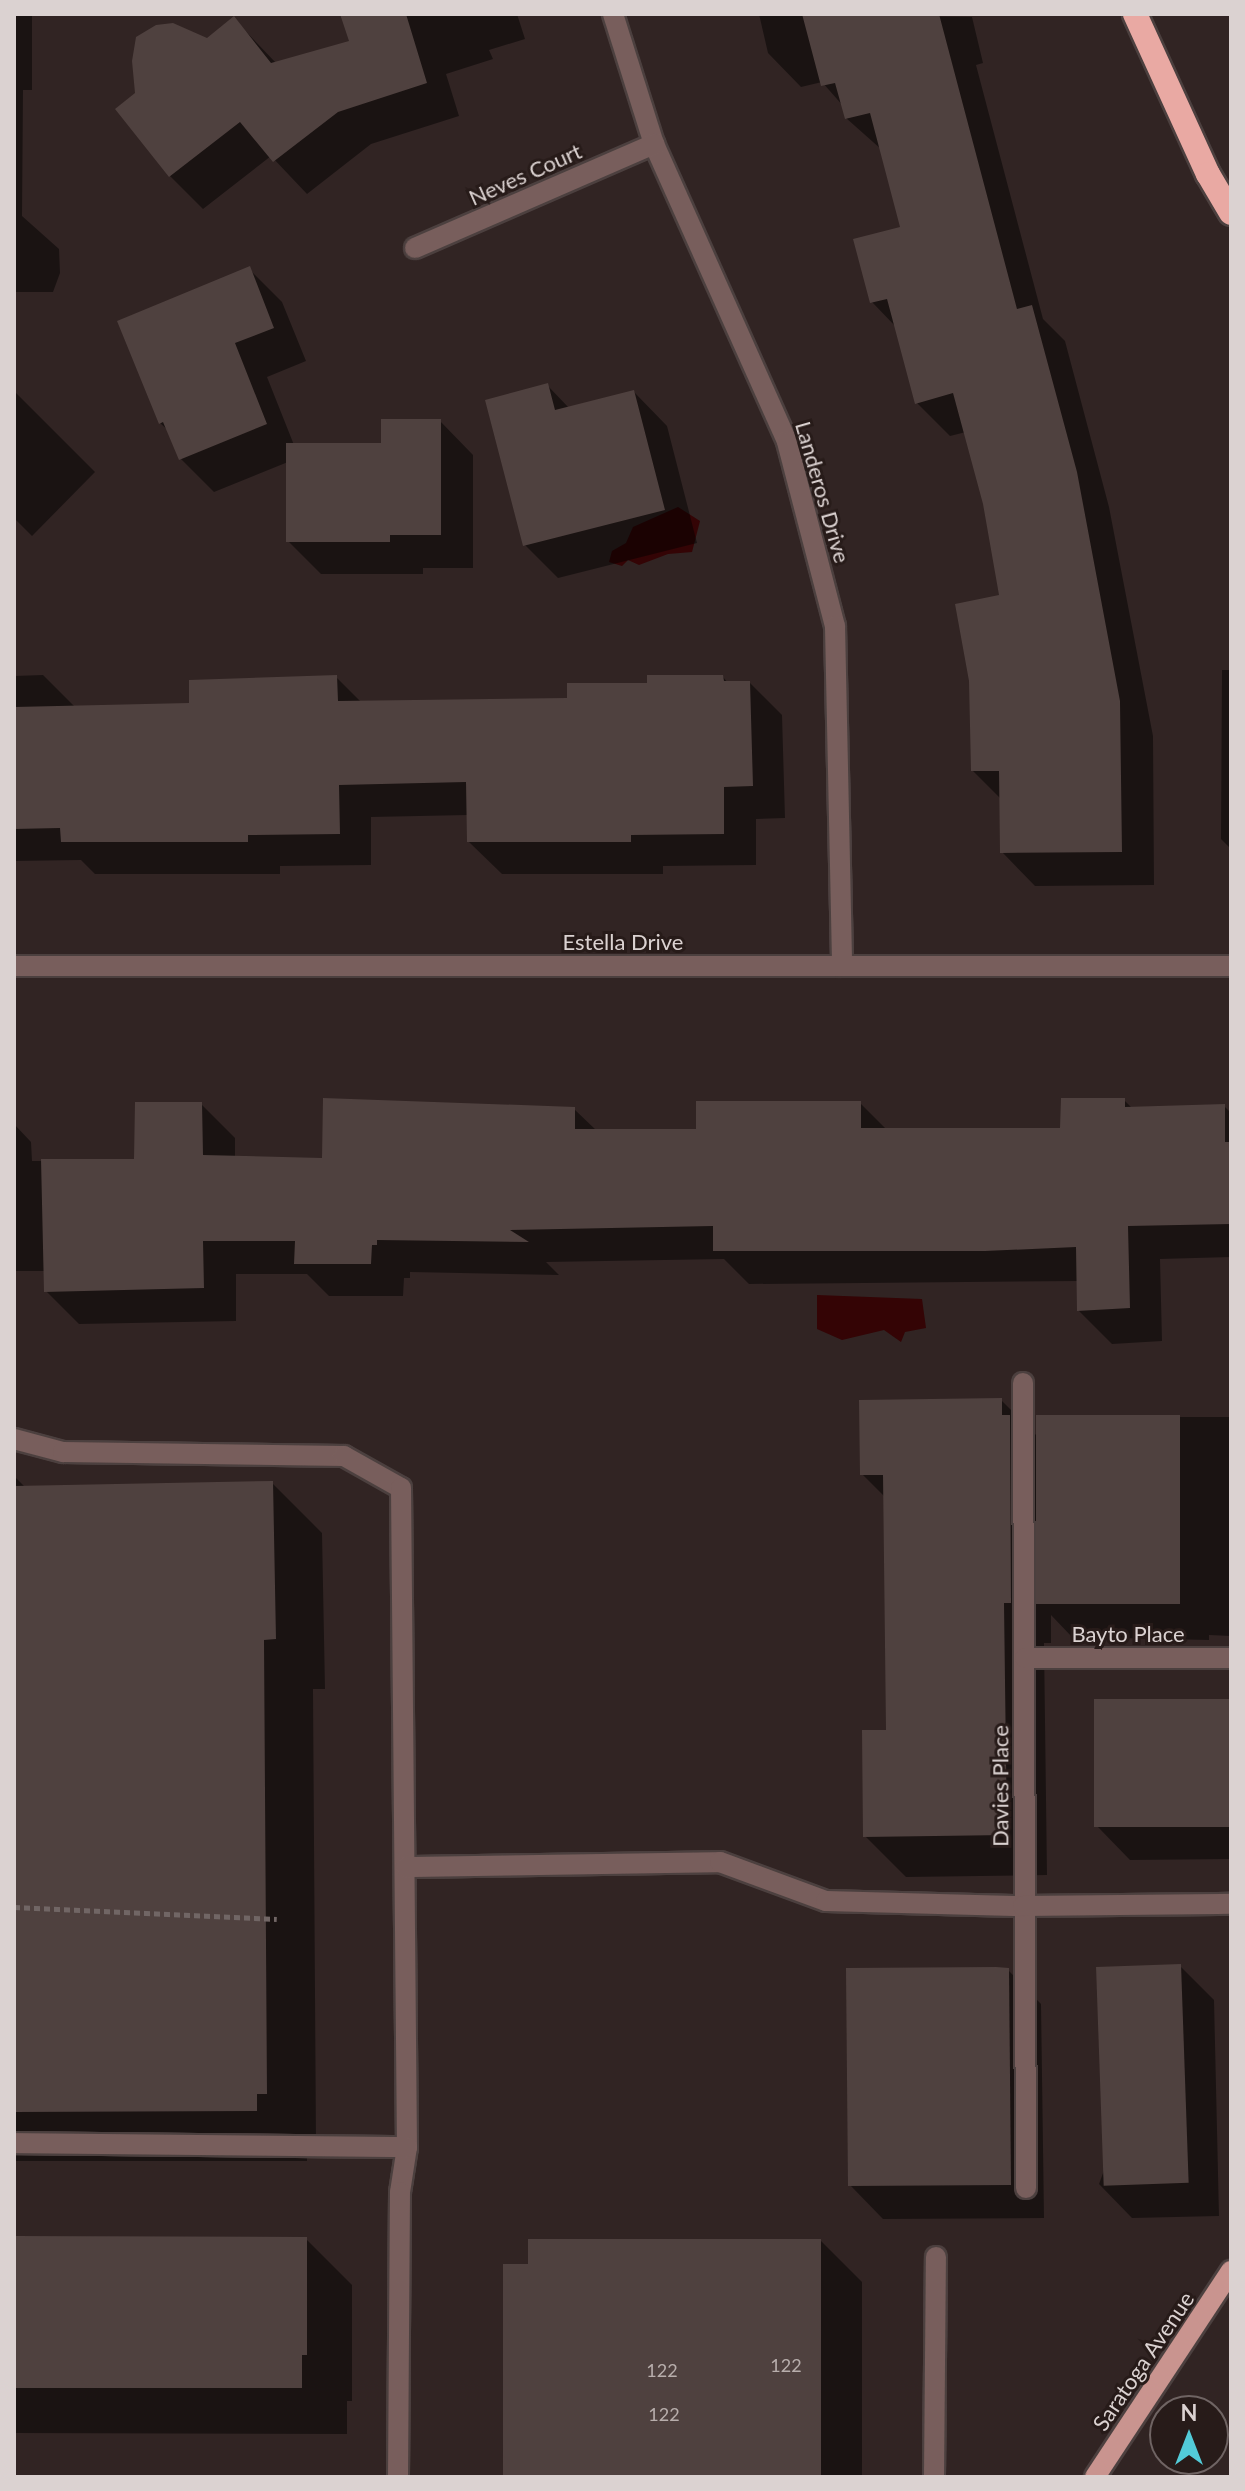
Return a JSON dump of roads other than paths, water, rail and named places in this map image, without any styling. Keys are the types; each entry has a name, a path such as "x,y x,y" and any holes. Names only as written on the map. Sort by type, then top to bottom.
{"highway":[{"path":"1135,14 1208,174 1231,213"}],"main road":[{"name":"Saratoga Avenue","path":"1095,2477 1231,2271"}],"street":[{"name":"Landeros Drive","path":"613,14 654,144 787,442 835,626 842,966"},
{"name":"Neves Court","path":"415,248 654,144"},
{"name":"Estella Drive","path":"14,966 1231,966"},
{"name":"Davies Place","path":"1023,1383 1026,2188"},
{"path":"14,1439 63,1452 344,1456 401,1488 407,2147 400,2192 398,2477"},
{"name":"Bayto Place","path":"1025,1658 1231,1658"},
{"path":"406,1867 720,1862 826,1901 1023,1906 1231,1904"},
{"path":"14,2143 407,2147"},
{"path":"934,2477 936,2257"}]}
